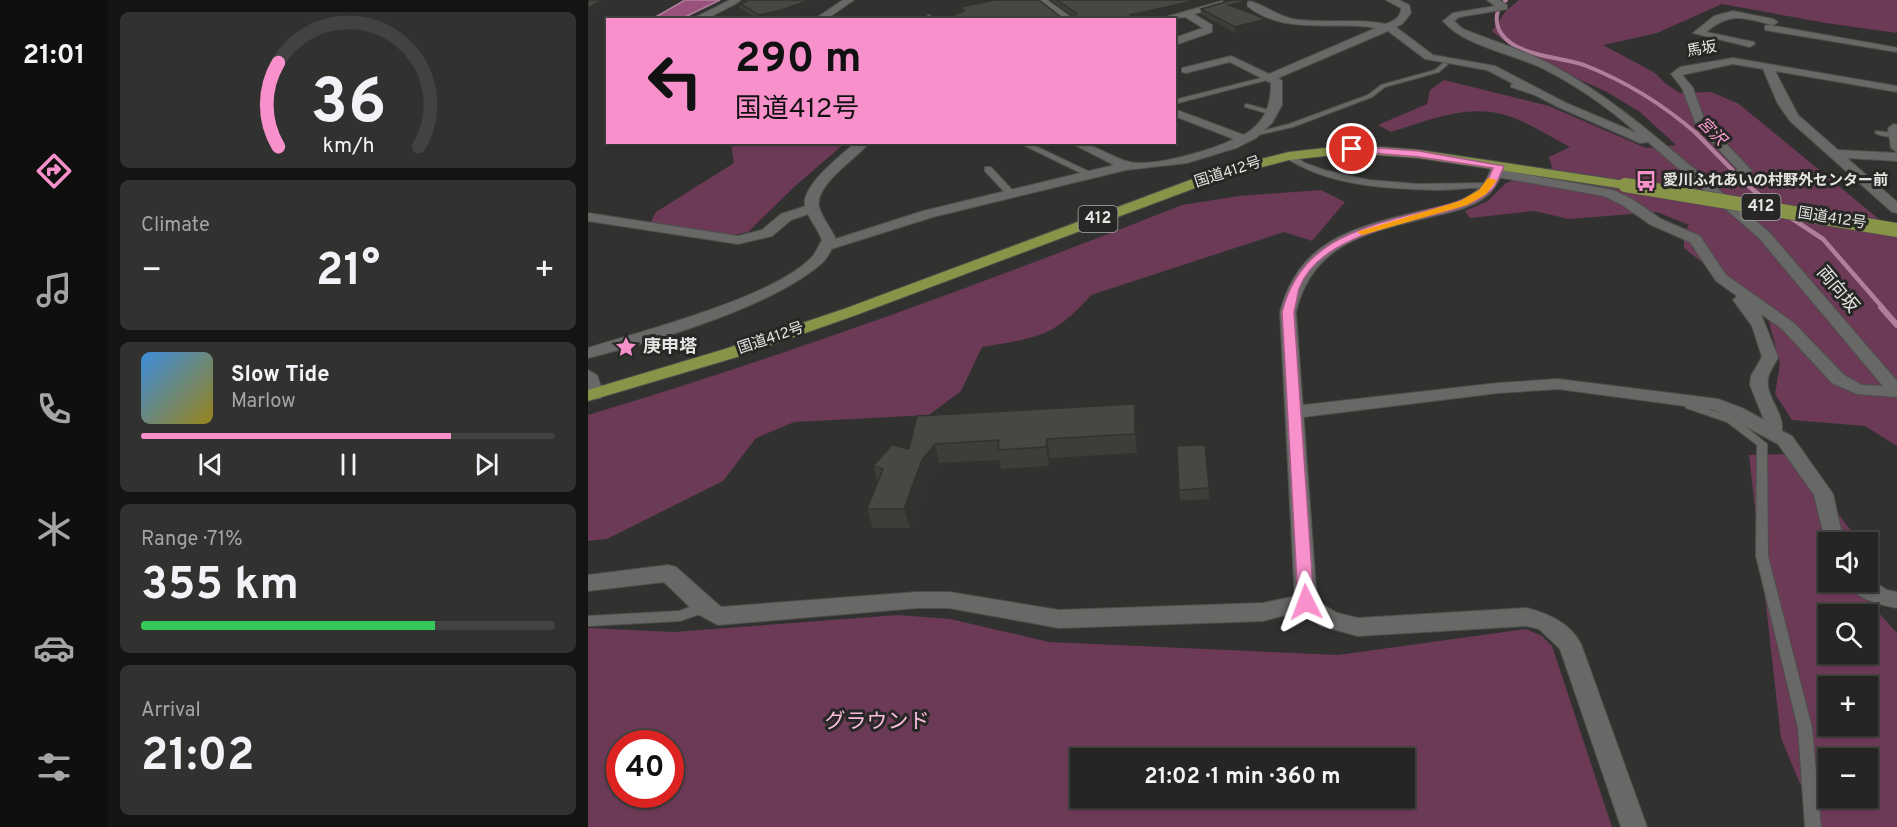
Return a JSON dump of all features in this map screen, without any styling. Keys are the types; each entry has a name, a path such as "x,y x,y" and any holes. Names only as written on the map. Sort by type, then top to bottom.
{"highway":[{"name":"国道412号","path":"592,395 731,353 1222,173 1289,156 1338,149 1391,151 1494,175 1625,185 1897,230"}],"street":[{"path":"700,18 738,0"},
{"path":"821,18 849,0"},
{"path":"1041,0 1067,18"},
{"path":"1167,18 1237,0"},
{"path":"1246,0 1265,14 1285,22 1362,21 1390,28 1403,34 1411,48 1418,53 1445,64 1487,66 1538,94 1654,143"},
{"path":"1269,78 1390,28 1399,22 1407,10 1391,0"},
{"path":"1492,0 1504,7 1456,15 1448,21 1459,31 1546,66 1581,86 1606,102 1654,143"},
{"path":"1176,41 1208,30 1208,27 1186,13"},
{"path":"1750,44 1698,33 1718,15 1731,13 1774,23 1831,42 1893,50"},
{"path":"1774,23 1745,48 1752,62 1843,81 1897,89"},
{"path":"588,353 747,301 803,271 819,259 828,246 928,214 1126,166 1185,161 1258,133 1276,108 1276,81 1231,59 1185,70"},
{"name":"馬坂","path":"1701,181 1743,174 1746,171 1700,122 1687,88 1676,74 1684,69 1726,61 1752,62"},
{"path":"1767,66 1784,104 1794,118 1897,209"},
{"path":"1843,68 1843,81"},
{"path":"1176,113 1244,139"},
{"path":"1835,154 1897,156 1894,131"},
{"name":"両向坂","path":"1654,143 1764,235 1897,392"},
{"path":"828,246 826,230 812,208 810,199 815,189 862,144"},
{"path":"1079,144 1126,166"},
{"path":"1634,827 1577,660 1570,644 1556,628 1546,622 1527,617 1501,616 1358,627 1340,624 1326,618 1306,602 1289,300 1294,288 1311,263 1326,250 1354,235 1463,203 1494,175 1608,193 1627,202 1656,222 1695,239 1721,278 1752,311 1764,335 1770,357 1759,375 1759,385 1775,420 1773,433"},
{"path":"588,217 738,240 767,233 786,217 812,208"},
{"path":"1721,278 1788,326 1846,385 1873,392 1897,392"},
{"path":"588,375 592,395"},
{"path":"1294,412 1507,387 1558,384 1687,400 1736,412 1785,440 1823,494 1832,532"},
{"path":"588,583 668,573 685,586 700,608 718,616 917,600 949,600 1059,619 1263,612 1306,602"},
{"path":"1874,592 1882,597 1896,600"}],"lane":[{"path":"1258,133 1291,126 1370,96 1383,86 1437,71 1445,64"},
{"path":"1176,101 1269,78"},
{"path":"1513,86 1538,94"},
{"path":"1247,106 1273,113"},
{"path":"1879,133 1894,131"},
{"path":"1024,144 1092,175"},
{"path":"1289,156 1307,169 1338,177 1418,185 1494,175"},
{"path":"988,169 1012,195"},
{"path":"1687,400 1690,406 1731,420 1762,444 1762,556 1805,728 1813,827"},
{"path":"588,621 680,616 700,608"}],"green space":[{"path":"1519,0 1897,0 1897,33 1722,4 1657,33 1603,45 1655,73 1680,93 1711,92 1739,104 1897,234 1897,446 1865,426 1792,420 1775,394 1780,364 1767,314 1684,248 1684,232 1689,225 1657,212 1569,219 1534,211 1470,218 1465,211 1488,201 1506,183 1552,168 1549,157 1570,147 1512,117 1481,111 1451,114 1391,132 1378,125 1427,104 1430,90 1444,80 1549,106 1646,148 1676,145 1640,112 1605,91 1518,52 1492,31 1505,12"},
{"path":"731,144 844,144 793,188 748,232 734,235 712,235 651,222 656,212 734,163"},
{"path":"1321,190 1345,202 1312,241 1284,232 1091,295 1066,320 1042,334 982,347 961,391 929,415 794,422 756,438 723,481 607,539 588,541 588,415 738,368 887,316 1182,205 1239,196"},
{"path":"1792,454 1852,532 1818,532 1818,592 1868,592 1874,604 1818,604 1818,664 1878,664 1878,612 1897,633 1897,827 1818,827 1781,738 1749,455"},
{"name":"グラウンド","path":"898,615 950,619 1049,642 1338,655 1526,629 1542,636 1552,646 1612,827 588,827 588,628 674,632"}],"shaded area":[{"path":"685,0 720,0 683,18 654,18"}],"building":[{"path":"588,0 602,0 588,8"},
{"path":"743,0 810,0 759,15 739,3 746,2"},
{"path":"995,0 1039,0 1061,17 1076,16 1076,13 1057,0 1198,0 1130,15 1134,18 958,18 954,15 965,11 961,7"},
{"path":"1232,0 1247,1 1229,5 1266,19 1235,27 1201,9"},
{"path":"1135,404 1135,434 1047,439 1046,447 998,450 999,440 935,444 922,460 904,509 867,509 883,469 873,466 892,445 909,449 917,416"},
{"path":"1205,445 1209,488 1179,490 1177,446"}],"waterway":[{"name":"宮沢","path":"1506,0 1497,14 1497,25 1502,35 1514,45 1533,53 1584,65 1629,86 1658,104 1697,134"},
{"name":"宮沢","path":"1697,134 1747,185 1772,205"},
{"name":"宮沢","path":"1788,216 1823,239 1883,308"},
{"name":"宮沢","path":"1881,307 1897,325"}],"slow traffic":[{"path":"1362,232 1463,203 1483,192 1492,180"}],"place":[{"name":"愛川ふれあいの村野外センター前","path":"1646,181"},
{"name":"庚申塔","path":"626,347"}],"route":[{"path":"1306,602 1288,312 1289,300 1294,288 1311,263 1326,250 1369,229 1449,208 1474,198 1489,186 1499,166 1419,154 1352,149"}]}
